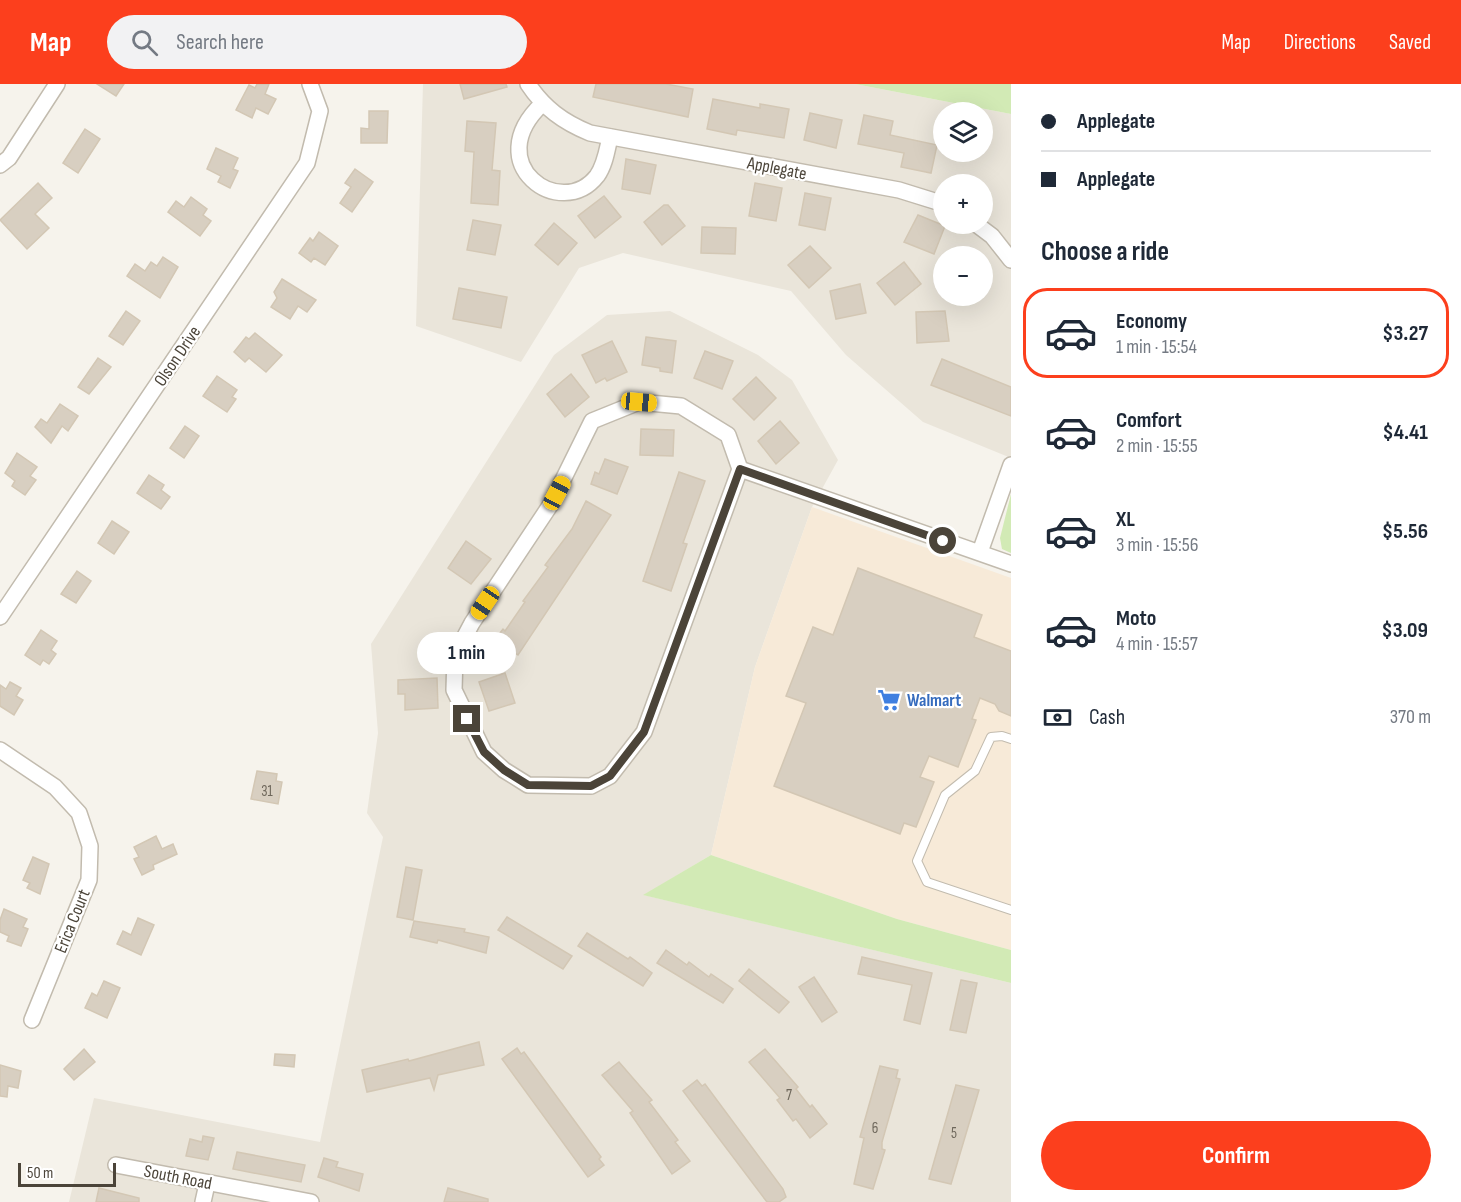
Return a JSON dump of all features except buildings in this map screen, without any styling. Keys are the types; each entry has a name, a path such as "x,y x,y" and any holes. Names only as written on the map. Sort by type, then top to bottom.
{"street":[{"path":"0,165 9,158 57,84"},
{"name":"Olson Drive","path":"0,617 307,163 320,111 310,84"},
{"name":"Applegate","path":"528,84 542,104 573,126 610,137 899,190 933,201"},
{"path":"542,104 524,125 518,144 523,168 528,177 540,187 555,192 572,192 590,184 605,160 610,137"},
{"path":"989,234 1011,260"},
{"path":"639,402 681,406 728,435 740,469 644,732 630,753 610,776 591,786 528,785 504,770 484,752 454,690 454,655 472,623 551,504 592,421 639,402"},
{"path":"980,552 1011,465"},
{"path":"740,469 1011,564"},
{"name":"Erica Court","path":"0,750 55,787 79,813 90,846 89,880 32,1020"},
{"name":"South Road","path":"116,1165 311,1202"},
{"path":"202,1202 207,1184"}],"lane":[{"path":"1011,739 1002,736 991,737 975,771 945,795 917,861 927,882 1011,910"}],"shaded area":[{"path":"423,84 855,84 949,102 933,102 933,162 993,162 993,111 1011,114 1011,458 923,422 846,355 791,291 623,253 579,268 521,362 416,326"},
{"path":"670,311 758,355 792,380 838,460 812,507 755,667 711,855 644,895 1011,983 1011,1202 69,1202 94,1098 320,1142 383,837 367,813 378,733 371,644 554,355 607,315"},
{"path":"812,507 1011,578 1011,950 897,919 711,855 755,667"}],"green space":[{"path":"855,84 1011,84 1011,114 993,111 993,102 949,102"},
{"path":"1011,494 1011,553 1002,549 1000,538"},
{"path":"711,855 897,919 1011,950 1011,983 643,895"}],"place":[{"name":"Walmart","path":"889,700"}],"route":[{"path":"467,719 484,752 504,770 528,785 591,786 610,776 644,732 740,469 943,541"}]}
